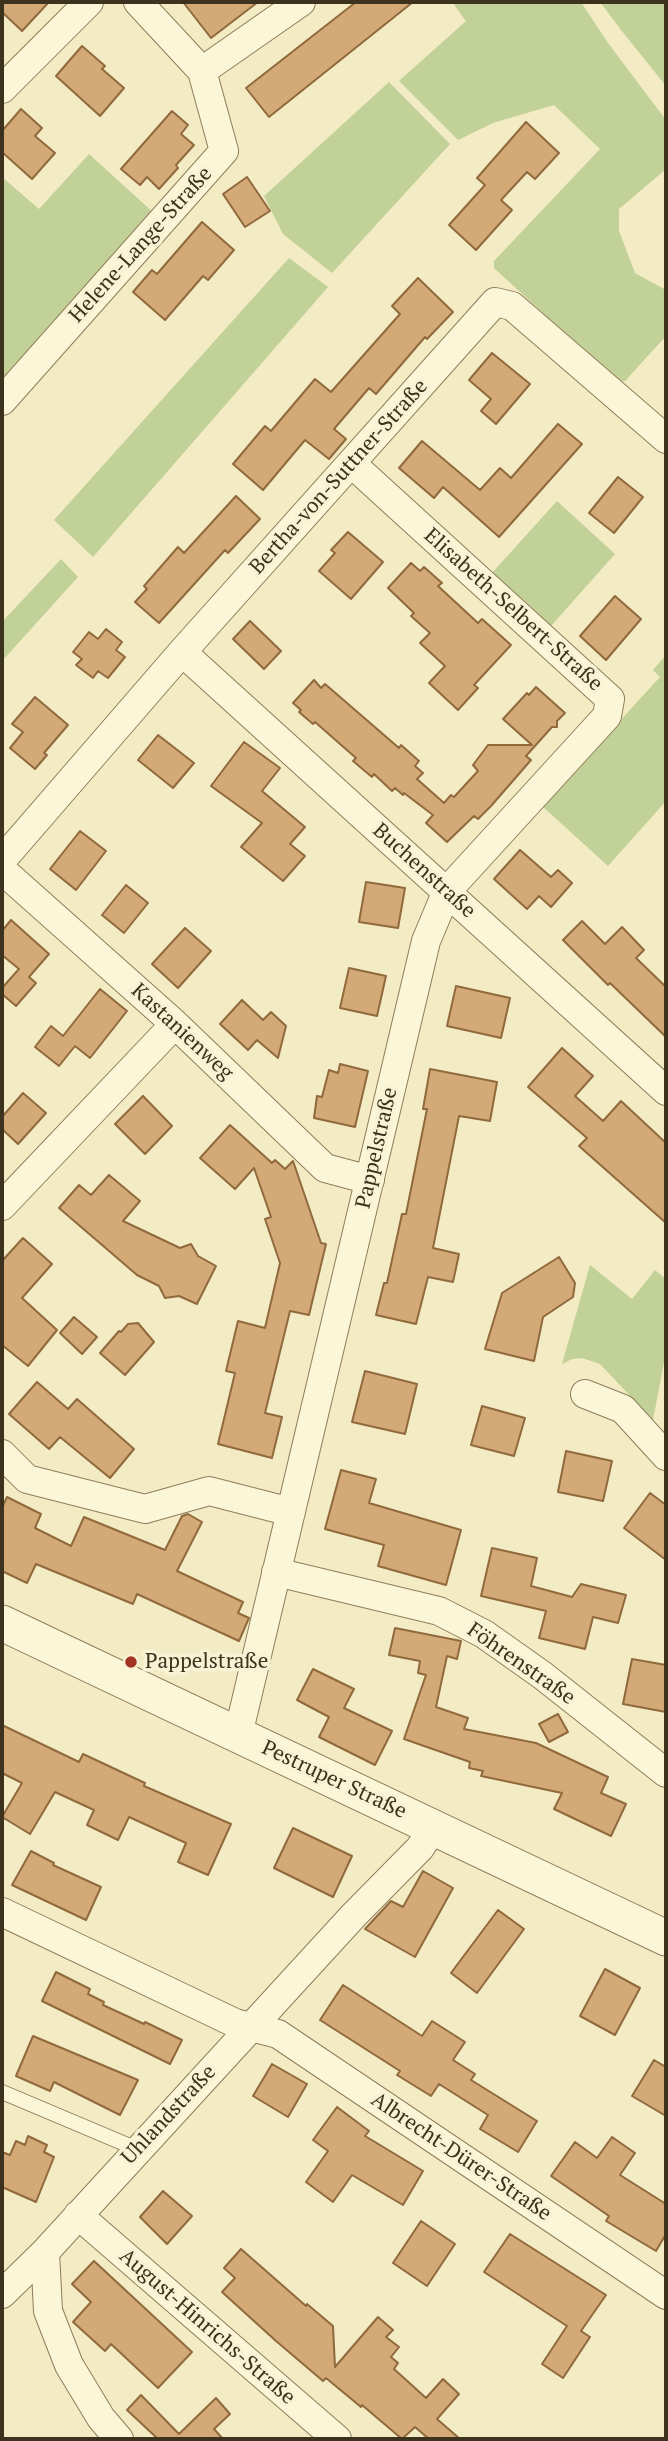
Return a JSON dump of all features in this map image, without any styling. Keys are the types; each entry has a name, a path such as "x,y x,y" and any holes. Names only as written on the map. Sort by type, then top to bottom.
{"street":[{"path":"2,89 89,2"},
{"path":"138,2 202,71 301,2"},
{"name":"Helene-Lange-Straße","path":"2,401 224,151 202,71"},
{"name":"Bertha-von-Suttner-Straße","path":"182,652 495,302 512,306 666,439"},
{"name":"Elisabeth-Selbert-Straße","path":"351,463 610,699 607,716 447,891"},
{"path":"2,860 182,652"},
{"name":"Buchenstraße","path":"182,652 666,1091"},
{"name":"Kastanienweg","path":"2,870 175,1024 325,1168 370,1180"},
{"name":"Pappelstraße","path":"238,1735 426,941 447,891"},
{"path":"2,1206 175,1024"},
{"path":"585,1394 623,1409 666,1456"},
{"path":"2,1454 27,1479 145,1509 209,1491 290,1512"},
{"name":"Föhrenstraße","path":"276,1572 439,1611 484,1634 542,1675 666,1773"},
{"name":"Pestruper Straße","path":"2,1623 666,1938"},
{"name":"Uhlandstraße","path":"2,2294 45,2252 354,1915 421,1848 434,1827"},
{"name":"Albrecht-Dürer-Straße","path":"2,1912 235,2023 278,2034 666,2295"},
{"name":"August-Hinrichs-Straße","path":"78,2215 337,2439"},
{"path":"45,2252 48,2311 69,2365 101,2418 119,2439"}],"lane":[{"path":"2,2092 137,2150"}],"green space":[{"path":"452,2 581,2 666,120 666,169 619,209 619,231 635,273 666,290 666,336 625,381 618,382 494,268 494,261 600,149 554,105 493,123 458,140 399,81 466,21"},
{"path":"600,2 666,2 666,86 621,30"},
{"path":"389,82 450,144 332,273 283,234 264,196"},
{"path":"89,154 155,214 2,384 2,177 39,209"},
{"path":"289,258 328,287 93,557 54,520"},
{"path":"557,501 615,554 551,626 492,573"},
{"path":"61,559 78,577 2,661 2,622"},
{"path":"666,655 666,801 608,866 542,806 660,677 653,670"},
{"path":"590,1265 632,1299 655,1270 666,1279 666,1352 653,1420 600,1364 582,1358 562,1364"}],"building":[{"path":"2,2 49,2 22,31 2,12"},
{"path":"183,2 258,2 211,38"},
{"path":"356,2 413,2 269,117 246,88"},
{"path":"82,46 105,66 102,69 124,88 100,116 56,76"},
{"path":"21,109 42,128 35,136 55,153 32,179 2,152 2,131"},
{"path":"172,111 188,125 181,134 194,145 159,189 147,177 140,185 121,169"},
{"path":"526,122 559,153 535,179 527,172 501,200 512,210 476,250 449,225 485,185 477,178"},
{"path":"247,177 270,211 245,227 223,194"},
{"path":"202,222 234,250 208,280 203,276 165,320 133,292 152,270 157,274"},
{"path":"418,278 453,312 427,339 425,337 376,394 369,388 334,429 346,439 329,459 305,440 263,490 233,464 265,426 271,431 315,379 331,392 400,314 392,306"},
{"path":"492,353 530,384 496,424 481,411 491,399 469,380"},
{"path":"558,424 582,444 499,537 443,487 434,498 399,468 422,441 480,490 500,468 511,478"},
{"path":"618,477 643,497 614,533 589,513"},
{"path":"236,496 260,519 228,553 225,550 159,623 135,602 147,589 144,586 178,547 184,553"},
{"path":"348,532 383,562 351,599 319,571 335,553 331,550"},
{"path":"411,563 420,571 424,567 442,583 438,586 478,623 482,619 511,645 474,685 478,688 458,710 429,683 445,666 420,643 430,633 411,616 414,613 388,588"},
{"path":"615,596 641,619 606,660 580,636"},
{"path":"250,621 281,651 264,669 233,639"},
{"path":"106,629 122,642 116,650 125,657 108,678 98,671 93,678 76,665 82,659 73,652 89,632 98,639"},
{"path":"314,680 321,688 325,684 399,748 401,745 419,761 415,766 423,773 417,779 444,803 451,795 454,797 478,771 473,765 488,745 532,745 503,719 527,693 529,695 536,687 565,713 557,721 557,727 552,727 526,756 531,760 491,806 478,819 474,816 447,842 426,823 433,815 404,793 403,795 395,788 392,791 374,774 372,777 353,761 356,758 315,722 313,724 299,712 301,710 293,703"},
{"path":"35,697 68,725 44,753 47,755 35,769 10,748 23,732 12,724"},
{"path":"158,735 194,763 173,788 138,760"},
{"path":"244,742 280,768 262,791 305,827 290,844 305,856 283,881 241,847 262,823 211,786"},
{"path":"80,831 106,851 76,890 50,869"},
{"path":"520,850 551,877 558,870 572,883 551,907 539,896 527,909 494,879"},
{"path":"366,882 405,888 398,928 359,922"},
{"path":"126,885 148,903 124,933 102,915"},
{"path":"11,920 49,954 29,977 36,983 16,1006 2,994 2,988 19,969 2,955 2,931"},
{"path":"582,921 605,944 622,927 644,950 636,958 666,987 666,1037 563,940"},
{"path":"185,928 211,951 178,988 152,964"},
{"path":"349,968 386,976 377,1016 340,1008"},
{"path":"456,986 510,998 501,1038 447,1026"},
{"path":"100,989 127,1011 90,1058 75,1046 59,1066 35,1047 51,1026 63,1036"},
{"path":"242,1000 263,1020 271,1012 286,1026 278,1058 257,1040 248,1050 220,1024"},
{"path":"562,1048 593,1076 575,1096 603,1121 621,1101 666,1143 666,1223 579,1146 587,1138 528,1087"},
{"path":"340,1064 368,1071 355,1127 314,1118 317,1096 322,1097 329,1070 338,1073"},
{"path":"430,1069 497,1082 490,1121 459,1116 433,1248 459,1254 453,1282 428,1277 416,1324 376,1315 384,1283 387,1283 402,1214 406,1214 427,1109 423,1109"},
{"path":"23,1093 46,1113 18,1144 2,1129 2,1117"},
{"path":"143,1096 172,1126 145,1154 115,1124"},
{"path":"230,1125 272,1163 275,1160 285,1169 293,1161 321,1243 326,1244 309,1315 290,1311 265,1413 282,1417 272,1458 218,1444 235,1373 226,1371 238,1321 265,1328 280,1263 265,1219 271,1217 254,1168 235,1189 200,1158"},
{"path":"109,1175 140,1201 123,1221 180,1248 191,1244 198,1256 216,1266 197,1304 179,1296 165,1298 159,1286 137,1275 59,1208 79,1185 91,1195"},
{"path":"23,1238 52,1264 22,1298 57,1330 28,1366 2,1345 2,1261"},
{"path":"559,1257 575,1283 573,1297 543,1317 534,1361 485,1349 502,1293"},
{"path":"74,1317 97,1337 82,1354 60,1333"},
{"path":"138,1323 154,1342 125,1375 100,1353 119,1331 128,1324"},
{"path":"365,1371 417,1384 405,1434 352,1422"},
{"path":"37,1382 68,1409 77,1399 134,1449 110,1478 60,1437 49,1449 9,1414"},
{"path":"482,1406 525,1418 514,1456 471,1445"},
{"path":"566,1451 612,1461 603,1501 558,1492"},
{"path":"341,1470 376,1479 369,1503 461,1530 446,1585 378,1566 384,1545 325,1529"},
{"path":"650,1493 666,1505 666,1560 624,1528"},
{"path":"7,1497 41,1514 35,1528 71,1546 84,1517 165,1550 182,1516 188,1514 202,1522 177,1571 243,1602 238,1613 249,1618 239,1641 137,1594 133,1604 36,1564 27,1583 2,1571 2,1508"},
{"path":"492,1548 537,1558 531,1586 572,1597 581,1584 626,1595 618,1623 593,1617 585,1649 539,1638 546,1611 481,1596"},
{"path":"395,1628 461,1641 457,1659 447,1656 436,1707 468,1718 464,1729 536,1743 608,1777 601,1793 626,1804 611,1836 554,1809 562,1793 481,1776 483,1771 469,1768 470,1762 404,1739 426,1675 418,1673 420,1661 389,1655"},
{"path":"632,1659 666,1665 666,1712 623,1704"},
{"path":"313,1669 354,1689 344,1708 392,1731 375,1765 319,1737 329,1717 297,1700"},
{"path":"558,1714 568,1732 549,1742 539,1724"},
{"path":"2,1725 79,1762 83,1754 145,1783 144,1786 231,1824 208,1875 178,1862 186,1843 129,1817 118,1840 87,1825 94,1810 55,1792 30,1834 2,1817 22,1783 2,1773"},
{"path":"293,1828 352,1856 333,1897 274,1868"},
{"path":"31,1851 54,1863 53,1865 101,1887 86,1920 12,1885"},
{"path":"423,1871 453,1888 415,1957 365,1929 391,1901 403,1907"},
{"path":"498,1910 524,1929 477,1993 451,1973"},
{"path":"605,1969 640,1988 615,2035 580,2016"},
{"path":"56,1972 90,1989 88,1994 104,2002 103,2005 182,2040 170,2064 42,2001"},
{"path":"343,1985 422,2036 432,2021 465,2042 453,2060 475,2074 471,2080 537,2121 518,2152 480,2129 488,2115 439,2084 431,2096 397,2075 400,2071 320,2020"},
{"path":"33,2036 138,2080 120,2115 54,2082 50,2091 16,2076"},
{"path":"654,2060 666,2067 666,2116 632,2096"},
{"path":"272,2064 307,2084 288,2117 253,2096"},
{"path":"337,2107 369,2131 365,2136 423,2171 403,2205 352,2175 333,2202 306,2182 328,2151 313,2140"},
{"path":"28,2136 47,2145 44,2152 54,2157 36,2202 2,2187 2,2152 10,2155 16,2141 25,2145"},
{"path":"612,2137 635,2153 620,2175 666,2204 666,2234 656,2251 606,2221 609,2216 551,2176 575,2142 597,2158"},
{"path":"163,2191 192,2216 167,2244 140,2217"},
{"path":"421,2221 455,2244 427,2286 393,2263"},
{"path":"510,2234 606,2295 581,2331 590,2337 563,2378 542,2364 567,2326 484,2272"},
{"path":"241,2249 333,2326 335,2367 378,2317 393,2330 386,2337 399,2347 391,2357 398,2363 394,2369 426,2398 443,2379 459,2394 437,2419 460,2439 429,2439 415,2427 402,2439 326,2378 323,2381 276,2341 222,2292 235,2278 224,2268"},
{"path":"94,2261 192,2352 158,2388 111,2344 105,2351 73,2322 91,2302 72,2284"},
{"path":"141,2395 179,2434 216,2398 230,2414 214,2429 223,2439 158,2439 127,2410"}],"place":[{"name":"Pappelstraße","path":"131,1662"}]}
